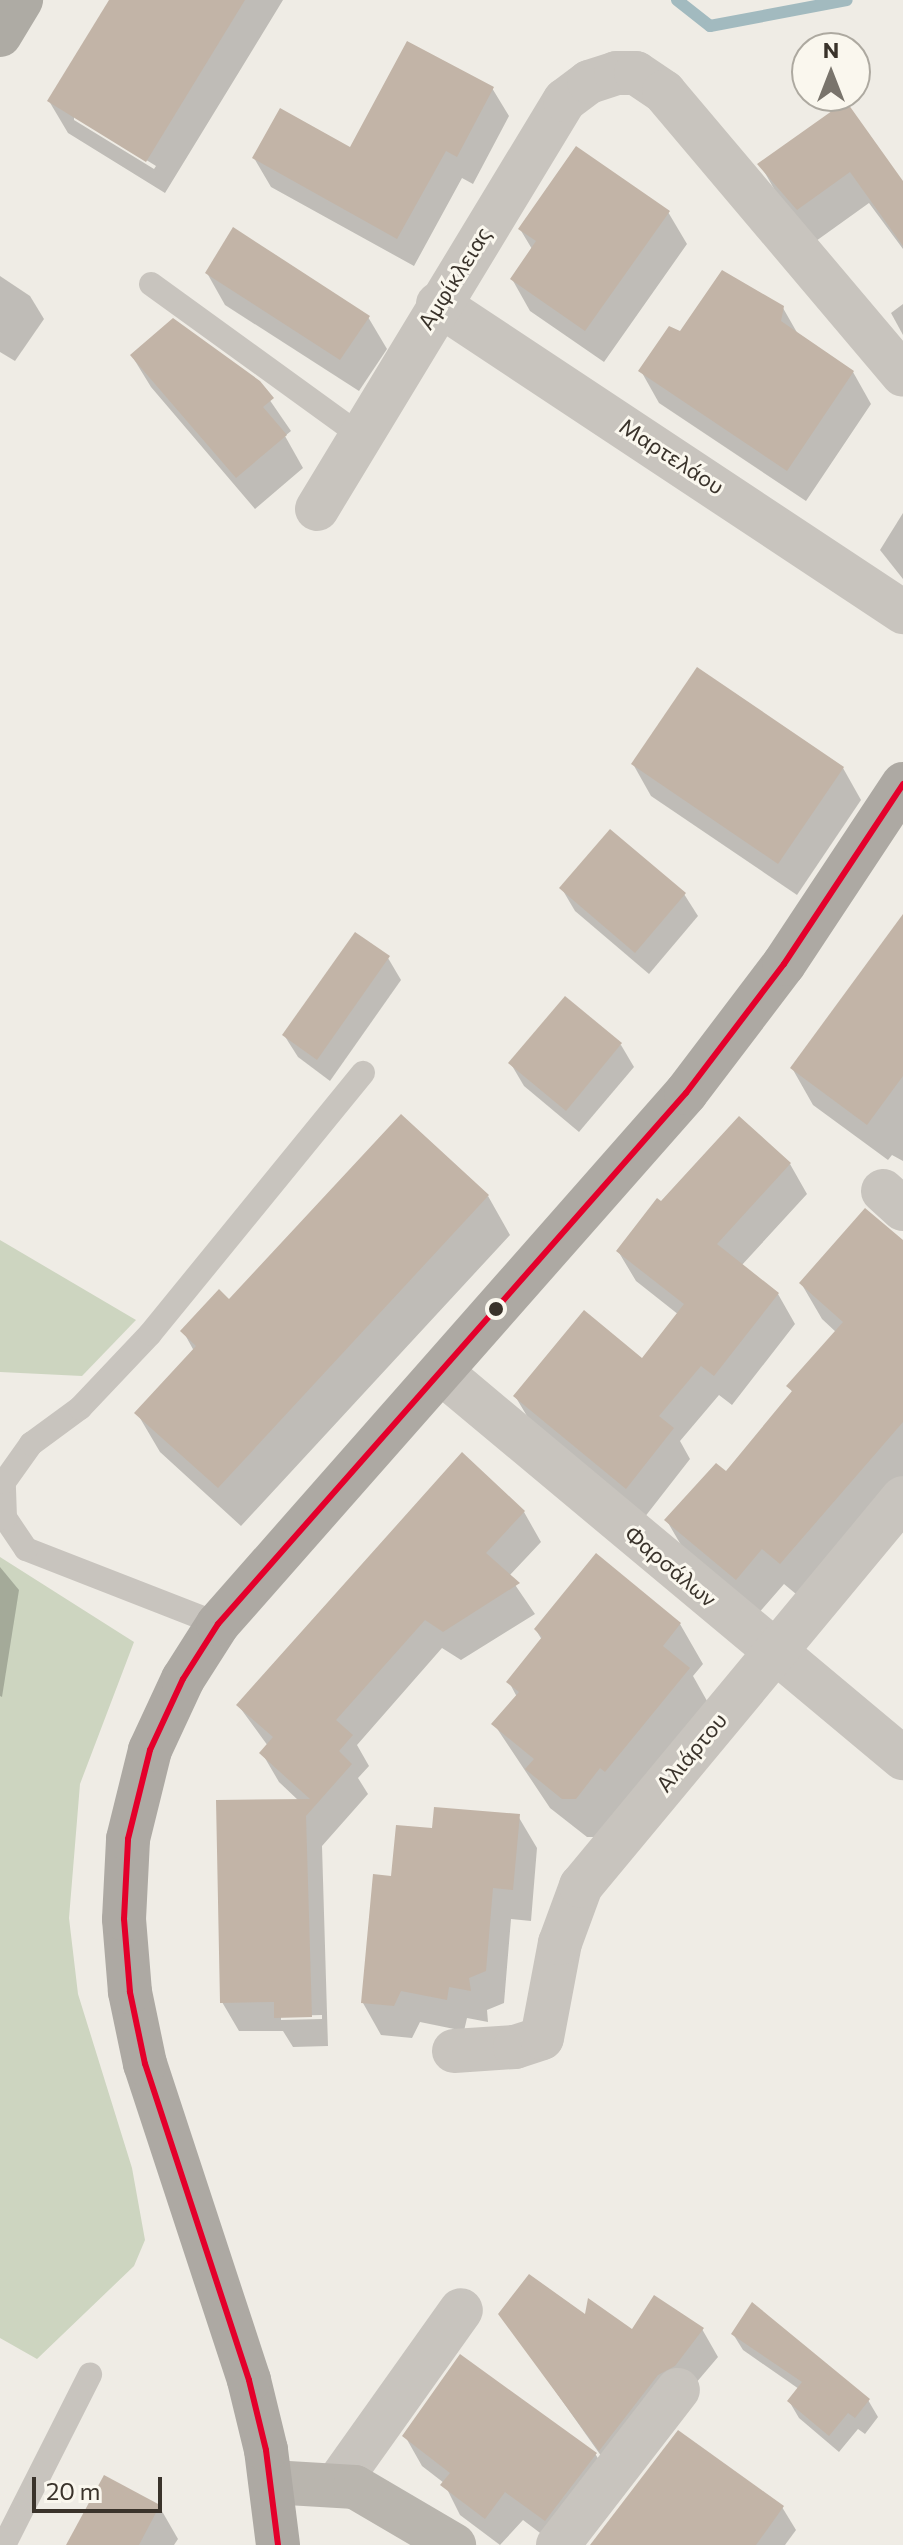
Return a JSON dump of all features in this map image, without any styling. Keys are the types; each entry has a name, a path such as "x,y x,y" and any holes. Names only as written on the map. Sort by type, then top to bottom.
{"highway":[{"path":"0,35 21,0"}],"main road":[{"path":"278,2545 271,2482 237,2338 141,2049 124,1919 128,1839 150,1750 183,1679 218,1624 686,1093 793,952 903,784"}],"street":[{"name":"Αμφίκλειας","path":"317,509 358,434 565,100 589,82 616,73 636,73 664,92 903,375"},
{"name":"Μαρτελάου","path":"438,304 903,612"},
{"name":"Φαρσάλων","path":"442,1373 903,1758"},
{"name":"Αλιάρτου","path":"454,2051 515,2047 542,2038 560,1943 581,1886 903,1498"},
{"path":"338,2483 461,2310"},
{"path":"558,2545 678,2390"},
{"path":"271,2482 338,2483 384,2500 454,2545"}],"lane":[{"path":"151,284 358,434"},
{"path":"218,1624 26,1549 5,1518 4,1482 31,1444 80,1408 150,1334 363,1073"},
{"path":"4,2545 90,2375"}],"green space":[{"path":"0,1240 136,1320 82,1376 0,1372"},
{"path":"0,1557 134,1642 80,1784 69,1918 78,1994 132,2168 145,2240 134,2266 37,2359 0,2338"}],"building":[{"path":"109,0 245,0 146,162 47,101"},
{"path":"407,41 494,87 457,157 446,151 397,239 252,158 280,108 350,147"},
{"path":"830,112 854,112 903,181 903,246 850,172 797,210 757,164"},
{"path":"576,146 670,211 585,331 510,279 536,241 518,229"},
{"path":"233,227 370,316 340,360 205,273"},
{"path":"722,270 784,306 781,321 854,371 787,471 638,371 669,326 680,331"},
{"path":"173,318 260,381 274,398 263,407 287,435 236,478 130,355"},
{"path":"697,667 844,767 778,864 631,764"},
{"path":"610,829 686,893 635,953 559,888"},
{"path":"903,914 903,1076 867,1125 790,1068"},
{"path":"355,932 390,956 317,1060 282,1035"},
{"path":"565,996 622,1043 566,1111 508,1063"},
{"path":"401,1114 489,1195 218,1488 134,1413 196,1346 180,1331 219,1289 229,1299"},
{"path":"739,1116 791,1163 717,1244 779,1293 714,1376 701,1366 659,1416 674,1428 626,1489 513,1396 584,1310 642,1358 684,1304 616,1251 657,1198 661,1201"},
{"path":"865,1208 903,1240 903,1422 780,1564 762,1549 736,1580 664,1520 716,1463 726,1471 792,1391 786,1386 843,1322 799,1283"},
{"path":"462,1452 525,1511 486,1553 520,1583 443,1632 425,1620 336,1720 353,1735 339,1751 352,1764 306,1816 312,2017 274,2018 274,2002 220,2003 216,1800 310,1799 259,1753 273,1737 236,1705"},
{"path":"596,1553 681,1623 663,1646 690,1668 605,1772 600,1768 576,1799 562,1799 525,1769 534,1759 491,1724 519,1692 506,1682 542,1637 534,1629"},
{"path":"434,1807 520,1814 513,1890 493,1888 486,1971 469,1978 471,1991 449,1987 447,2000 401,1991 394,2006 361,2003 373,1874 391,1876 396,1825 432,1828"},
{"path":"529,2274 585,2314 588,2298 632,2329 654,2295 704,2328 675,2366 658,2375 599,2451 498,2314"},
{"path":"752,2302 870,2399 855,2418 848,2413 829,2436 787,2401 802,2382 731,2334"},
{"path":"460,2354 597,2453 545,2521 505,2492 485,2519 440,2485 450,2473 402,2436"},
{"path":"678,2430 784,2506 756,2545 590,2545"},
{"path":"104,2475 160,2505 139,2545 66,2545"}],"waterway":[{"path":"677,0 710,26 847,0"}],"transit line":[{"path":"278,2545 266,2450 249,2380 145,2064 130,1992 124,1919 128,1839 150,1750 183,1679 218,1624 686,1093 784,964 903,784"}]}
